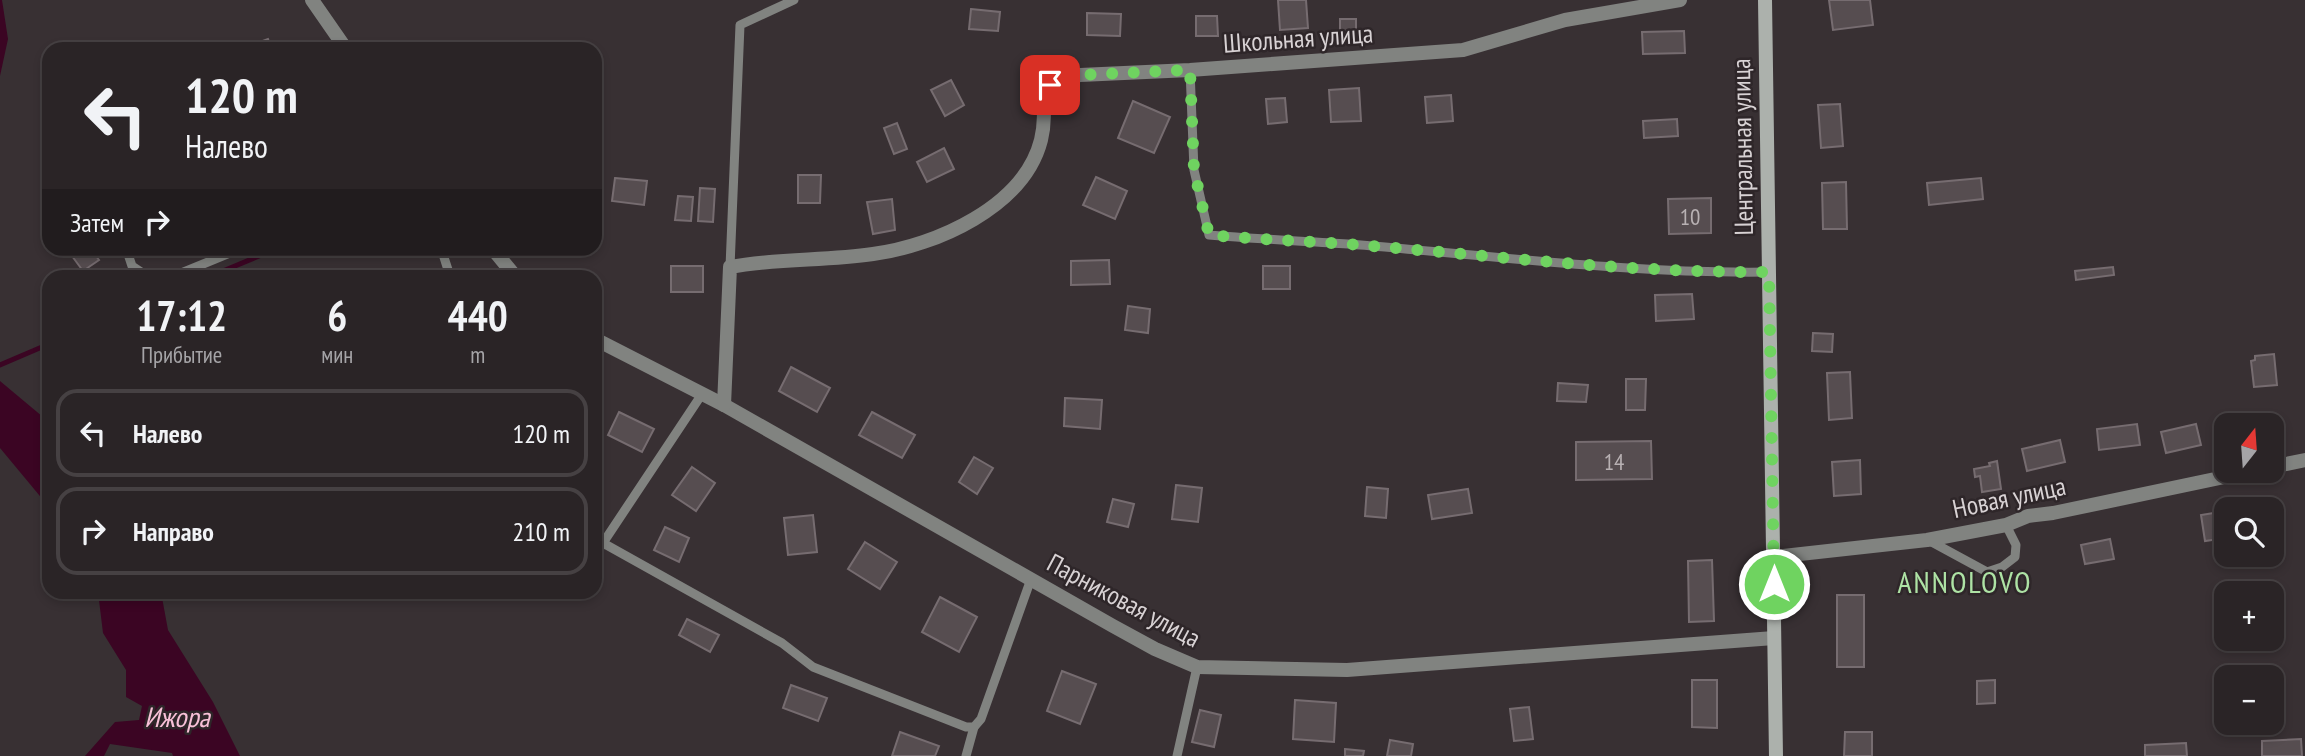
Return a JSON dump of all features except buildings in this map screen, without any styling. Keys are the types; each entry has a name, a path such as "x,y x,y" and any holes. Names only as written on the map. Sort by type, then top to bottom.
{"main road":[{"name":"Центральная улица","path":"1765,0 1776,756"}],"street":[{"path":"312,0 341,42"},
{"name":"Школьная улица","path":"730,267 755,262 875,254 922,242 978,219 1001,200 1020,179 1041,142 1045,119 1043,92 1059,78 1463,50 1565,20 1680,0"},
{"path":"499,256 510,270"},
{"path":"724,405 730,267"},
{"name":"Парниковая улица","path":"602,344 724,405 1154,649 1197,667 1347,670 1774,638"},
{"path":"2284,464 2305,460"},
{"name":"Новая улица","path":"1774,557 1927,540 2006,525 2028,516 2214,479"}],"lane":[{"path":"730,267 740,25 794,0"},
{"path":"1190,70 1194,170 1209,235 1558,262 1769,272"},
{"path":"129,256 132,266 138,270"},
{"path":"189,270 223,256"},
{"path":"702,394 603,543 771,637 813,667 966,727 974,727"},
{"path":"1927,540 1987,572 2002,567 2015,557 2016,545 2006,525"},
{"path":"966,756 974,727 981,719 1031,579"},
{"path":"1177,756 1197,667"}],"water":[{"path":"0,0 8,39 0,76"},
{"path":"0,381 42,416 42,499 0,448"},
{"name":"Ижора","path":"99,599 162,599 168,630 213,702 240,756 173,756 172,753 110,744 104,756 85,756 115,722 139,720 142,706 126,697 126,670 103,633"}],"waterway":[{"path":"225,270 259,256"},
{"path":"0,365 42,347"}],"district":[{"name":"ANNOLOVO","path":"1965,581"}],"route":[{"path":"1050,85 1059,78 1080,75 1190,70 1194,170 1209,235 1558,262 1769,272 1774,584"}]}
